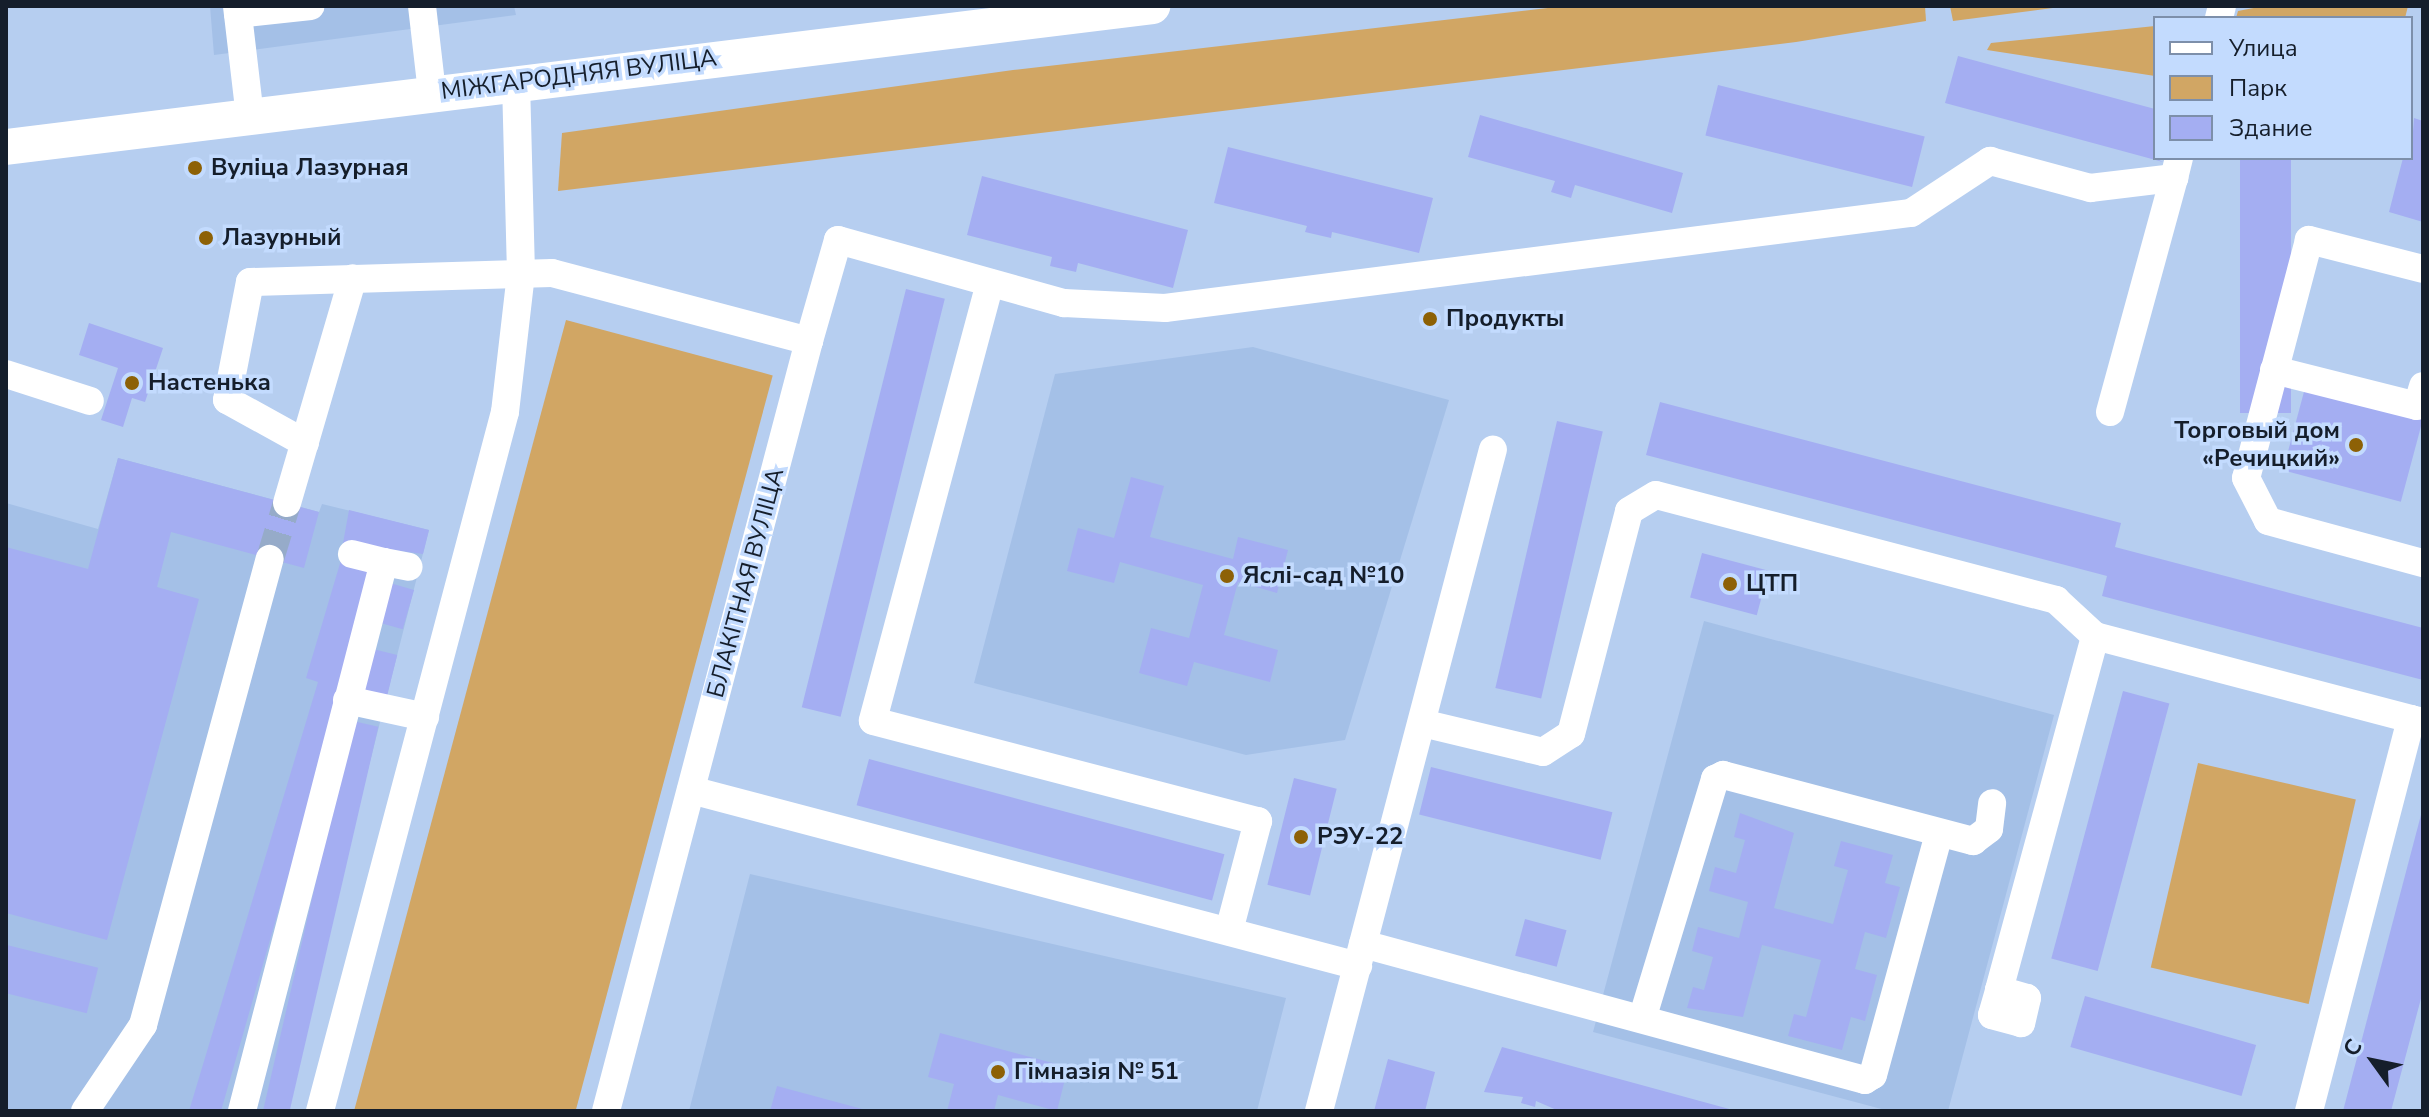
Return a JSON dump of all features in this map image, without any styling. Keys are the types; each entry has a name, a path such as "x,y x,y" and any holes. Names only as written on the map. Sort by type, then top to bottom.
{"main road":[{"name":"МІЖГАРОДНЯЯ ВУЛІЦА","path":"6,147 432,92 516,85 1152,6"}],"street":[{"path":"250,116 238,10 311,6"},
{"path":"422,6 432,92"},
{"path":"320,1111 505,412 521,273 516,85"},
{"path":"1229,931 1258,821 873,721 990,283 1064,303 1165,308 1911,213 1990,161 2090,188 2176,168 2110,412"},
{"name":"БЛАКІТНАЯ ВУЛІЦА","path":"606,1111 838,240 990,283"},
{"path":"2423,269 2309,240 2246,478 2268,521 2423,563"},
{"path":"305,443 227,400 250,282 552,273 809,341"},
{"path":"287,503 353,278"},
{"path":"2274,370 2417,406 2423,386"},
{"path":"6,374 90,401"},
{"path":"1319,1111 1493,449"},
{"path":"1422,723 1543,752 1571,734 1629,511 1656,495 2056,600 2095,636 2417,721 2309,1111"},
{"path":"242,1111 347,700 396,564 352,554"},
{"path":"85,1111 143,1025 270,559"},
{"path":"1999,990 2095,636"},
{"path":"347,700 425,717"},
{"path":"1643,1016 1715,779 1723,775 1939,834 1982,840 1992,803"},
{"path":"691,790 1229,931 1360,955 1643,1016 1865,1080 1873,1075 1939,834"}],"shaded area":[{"path":"210,6 514,6 516,15 214,55"},
{"path":"1253,347 1449,400 1345,740 1246,755 974,683 1055,374"},
{"path":"118,458 319,512 322,504 429,530 281,1111 6,1111 6,503 98,529"},
{"path":"1704,621 2054,715 1948,1111 1889,1111 1593,1032"},
{"path":"750,874 1286,998 1257,1111 689,1111"}],"green space":[{"path":"1565,6 1925,6 1926,21 1796,42 558,191 562,133 1013,70"},
{"path":"1950,6 2068,6 1953,21"},
{"path":"2264,6 2408,6 2406,16 2237,16 2238,11"},
{"path":"2153,26 2153,76 1987,50 1991,43"},
{"path":"566,320 773,375 576,1111 354,1111"},
{"path":"2198,763 2356,799 2309,1004 2151,968"}],"building":[{"path":"1958,56 2153,108 2153,159 1945,103"},
{"path":"1718,85 1925,137 1912,187 1705,135"},
{"path":"1480,115 1683,173 1672,213 1575,185 1571,198 1551,192 1555,181 1468,157"},
{"path":"2414,118 2423,121 2423,222 2389,212 2402,160 2413,160"},
{"path":"1228,147 1433,198 1419,253 1332,232 1331,238 1305,232 1307,226 1214,203"},
{"path":"2240,160 2291,160 2291,413 2240,413"},
{"path":"982,176 1188,230 1173,288 1078,263 1076,272 1050,266 1052,257 967,235"},
{"path":"906,289 945,299 841,717 802,707"},
{"name":"Настенька","path":"89,323 163,348 145,402 132,398 123,427 101,420 118,368 79,355"},
{"name":"Торговый дом «Речицкий»","path":"2305,388 2423,420 2401,502 2283,470"},
{"path":"1660,402 2121,523 2115,547 2423,628 2423,680 2102,596 2107,576 1646,455"},
{"path":"1557,421 1603,432 1541,699 1495,688"},
{"path":"118,458 319,512 304,568 171,532 157,587 199,599 107,940 6,913 6,547 88,569"},
{"name":"Яслі-сад №10","path":"1131,477 1164,486 1150,537 1233,559 1238,537 1288,550 1277,593 1238,582 1224,635 1278,650 1270,682 1194,662 1187,686 1139,673 1151,628 1189,638 1203,585 1120,562 1114,583 1067,571 1078,528 1114,538"},
{"path":"349,510 429,530 423,554 343,543"},
{"name":"ЦТП","path":"1702,553 1769,571 1757,615 1690,597"},
{"path":"341,560 376,570 221,1111 189,1111 318,682 306,678"},
{"path":"390,583 414,590 403,629 379,622"},
{"path":"373,649 397,655 386,699 362,693"},
{"path":"2123,691 2169,703 2098,971 2051,959"},
{"path":"353,721 378,727 290,1111 263,1111"},
{"path":"869,759 1224,854 1212,901 857,805"},
{"path":"1431,767 1612,812 1601,860 1419,815"},
{"name":"РЭУ-22","path":"1294,778 1337,789 1310,895 1267,885"},
{"path":"2422,811 2423,991 2391,1111 2343,1111"},
{"path":"1740,813 1794,833 1774,908 1833,924 1848,870 1834,866 1841,841 1893,855 1885,883 1900,887 1886,938 1865,932 1855,969 1877,975 1865,1021 1851,1017 1842,1050 1788,1036 1794,1014 1806,1017 1821,960 1762,945 1743,1017 1687,1008 1693,987 1704,990 1713,957 1692,951 1698,927 1739,938 1748,902 1709,891 1715,867 1736,873 1745,840 1734,837"},
{"path":"1525,919 1567,930 1557,967 1515,956"},
{"path":"7,945 98,968 87,1013 6,993"},
{"path":"2085,996 2256,1045 2241,1096 2070,1047"},
{"name":"Гімназія № 51","path":"940,1033 1068,1067 1057,1111 998,1095 994,1111 947,1111 954,1084 928,1077"},
{"path":"1502,1047 1733,1111 1559,1111 1536,1101 1535,1107 1521,1103 1523,1097 1484,1092"},
{"path":"1388,1059 1435,1072 1425,1111 1374,1111"},
{"path":"777,1086 866,1110 866,1111 770,1111"}],"tunnel":[{"path":"270,559 287,503"}],"place":[{"name":"Вуліца Лазурная","path":"195,168"},
{"name":"Лазурный","path":"206,238"},
{"name":"Продукты","path":"1430,319"},
{"name":"Настенька","path":"132,383"},
{"name":"Торговый дом «Речицкий»","path":"2356,445"},
{"name":"Яслі-сад №10","path":"1227,576"},
{"name":"ЦТП","path":"1730,584"},
{"name":"РЭУ-22","path":"1301,837"},
{"name":"Гімназія № 51","path":"998,1072"}]}
